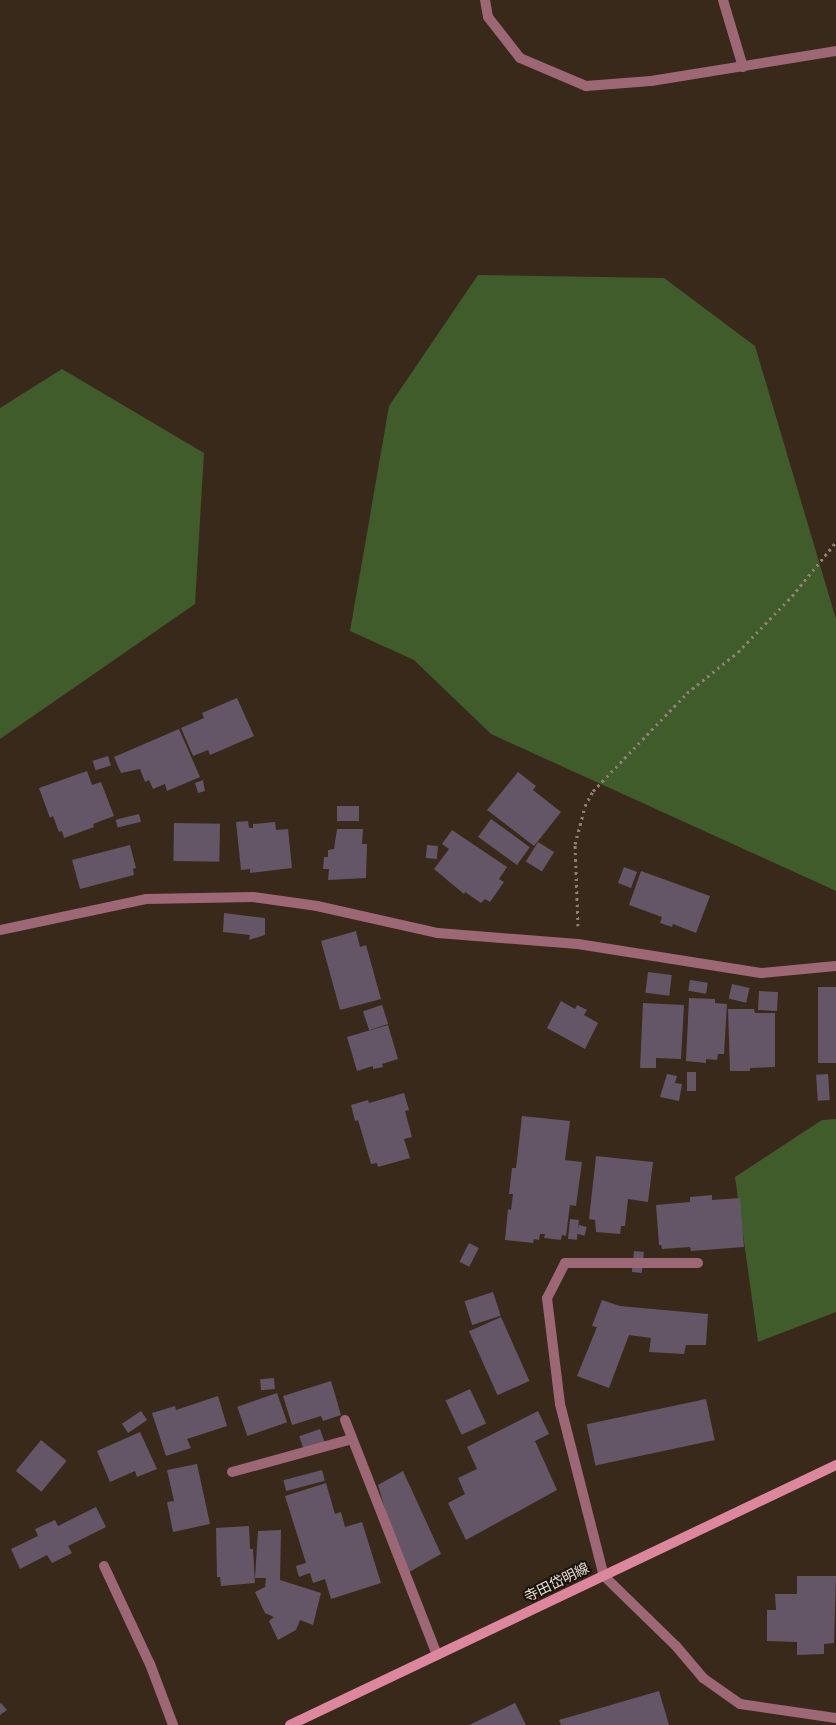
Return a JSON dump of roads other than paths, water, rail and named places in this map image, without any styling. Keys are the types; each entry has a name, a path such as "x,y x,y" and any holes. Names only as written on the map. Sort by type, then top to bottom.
{"main road":[{"name":"寺田岱明線","path":"297,1724 437,1655 836,1465"}],"street":[{"path":"485,0 488,17 520,58 586,86 651,81 836,51"},
{"path":"724,0 743,67"},
{"path":"0,930 146,899 253,897 317,906 438,933 578,944 761,973 836,966"},
{"path":"698,1264 565,1264 547,1298 560,1404 604,1576 676,1646 704,1678 740,1704 836,1718"},
{"path":"345,1420 437,1655"},
{"path":"232,1472 352,1439"},
{"path":"104,1566 150,1664 173,1725"}]}
